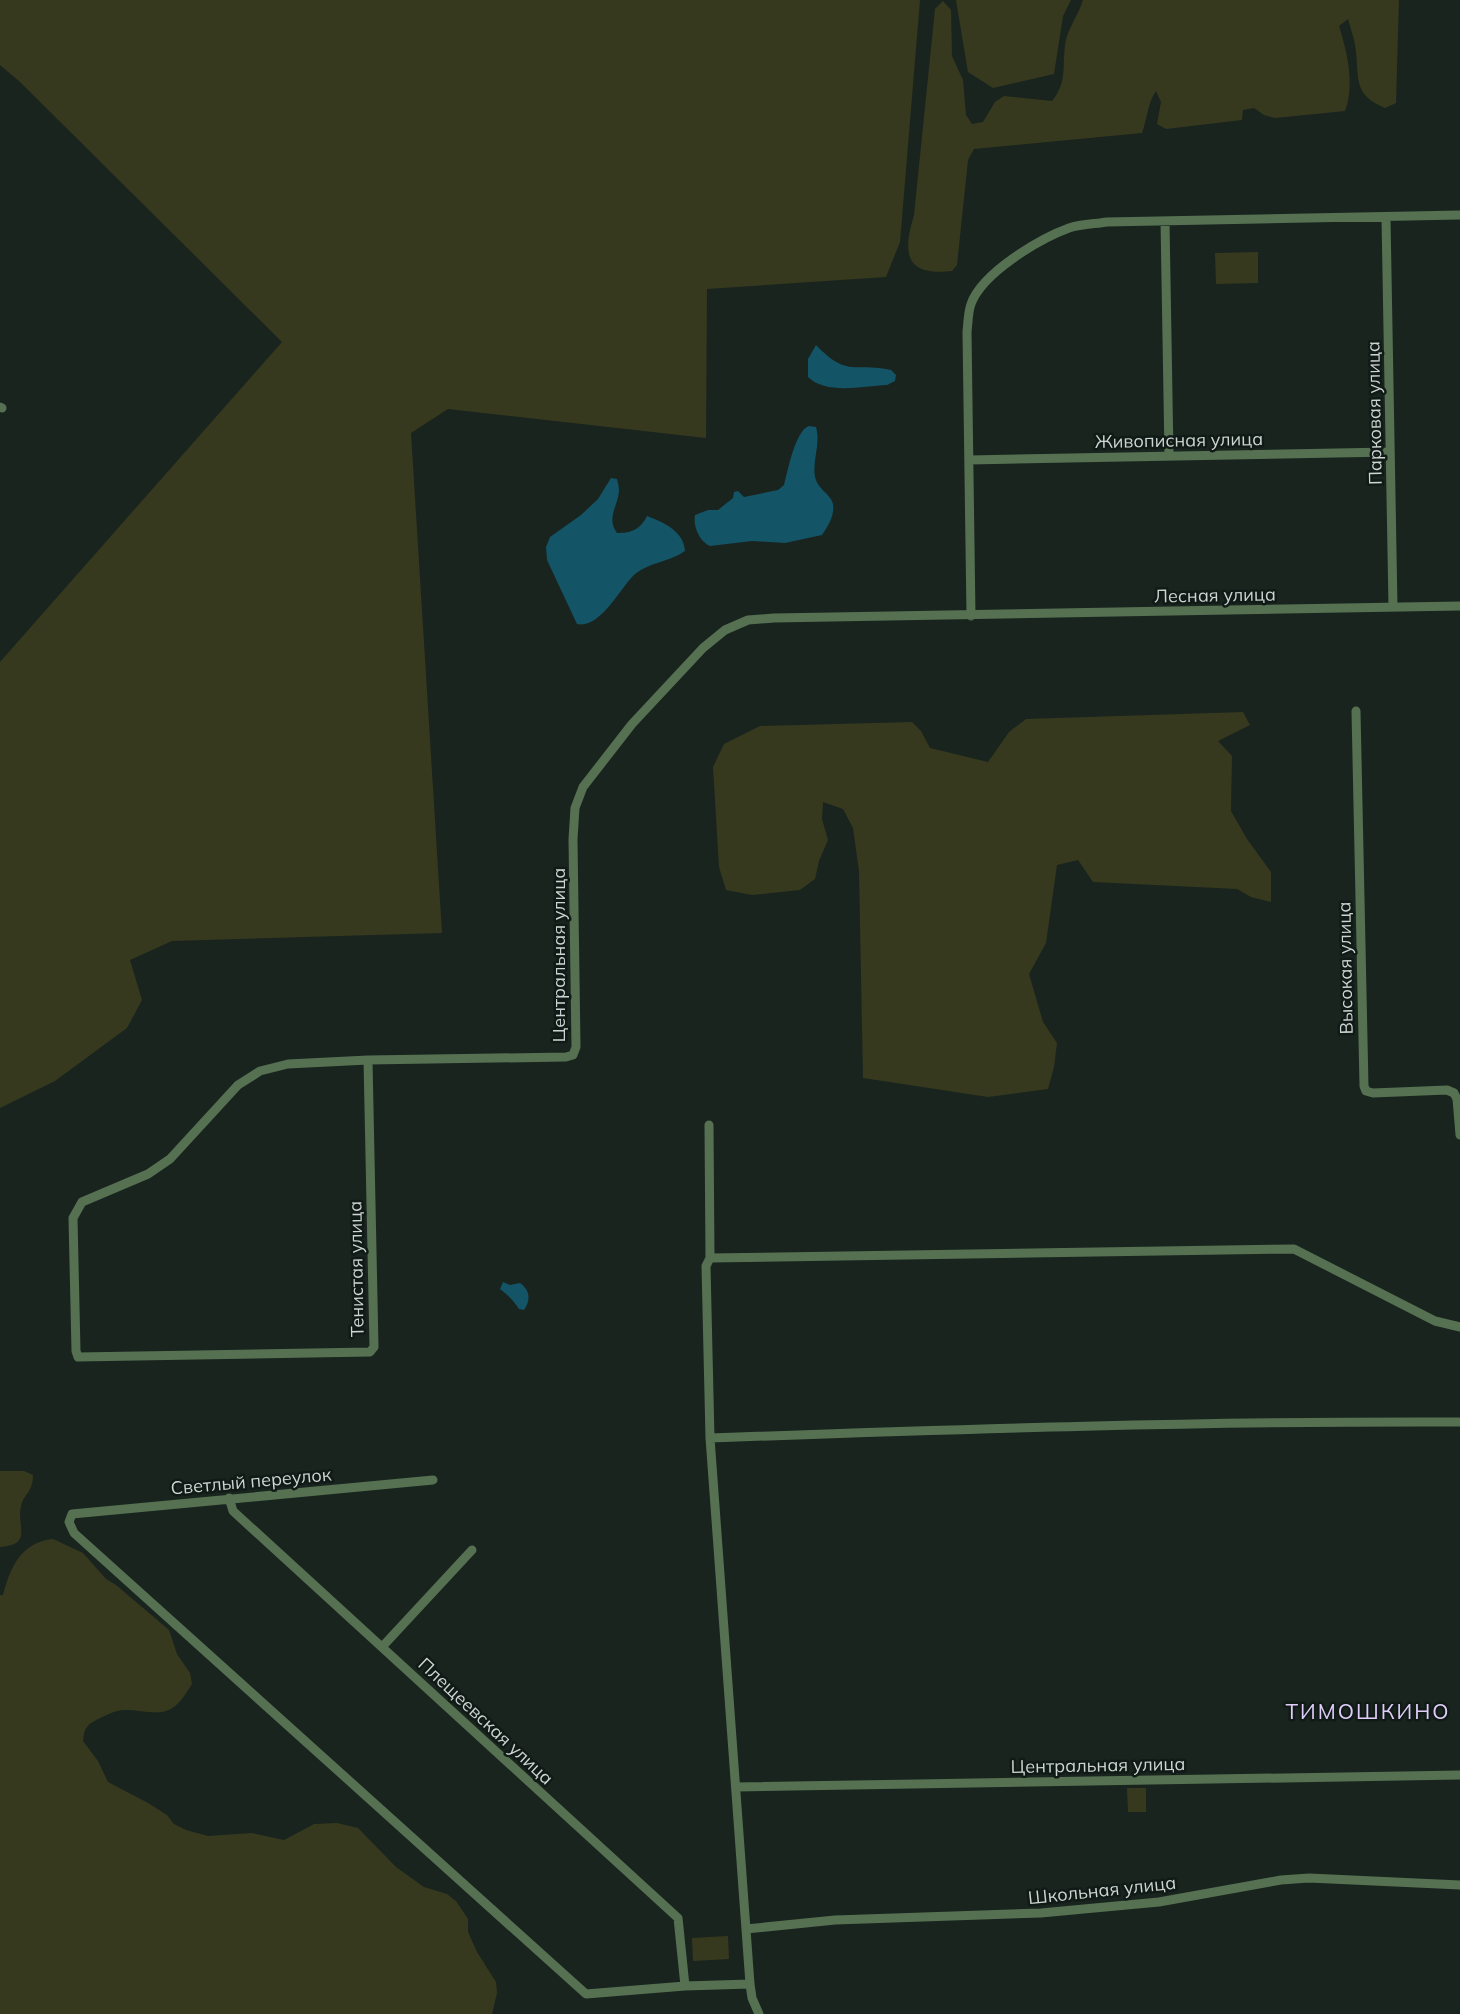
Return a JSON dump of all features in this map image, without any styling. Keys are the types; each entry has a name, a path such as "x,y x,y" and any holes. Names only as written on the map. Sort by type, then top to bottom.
{"street":[{"path":"971,616 967,331 971,304 985,283 1005,265 1046,237 1072,227 1107,222 1460,215"},
{"name":"Парковая улица","path":"1386,218 1393,607"},
{"path":"1166,221 1169,455"},
{"name":"Живописная улица","path":"969,460 1390,452"},
{"name":"Лесная улица","path":"971,616 1460,606"},
{"name":"Центральная улица","path":"78,1357 73,1218 82,1202 148,1174 170,1159 238,1085 260,1071 288,1064 573,1055 576,1047 573,839 575,808 583,787 632,724 703,648 724,630 748,620 774,618 971,616"},
{"name":"Высокая улица","path":"1356,711 1364,1086 1366,1091 1373,1093 1447,1090 1454,1093 1457,1099 1460,1135"},
{"name":"Тенистая улица","path":"78,1357 370,1352 374,1347 368,1060"},
{"path":"709,1125 710,1258 706,1266 710,1438 750,1984 752,1998 759,2014"},
{"path":"710,1258 1294,1249 1435,1321 1460,1327"},
{"path":"710,1438 902,1431 1328,1422 1460,1422"},
{"name":"Светлый переулок","path":"433,1480 72,1514 69,1522 74,1533 586,1994 685,1986"},
{"name":"Плещеевская улица","path":"229,1498 233,1511 678,1918 685,1986"},
{"path":"382,1647 472,1550"},
{"name":"Центральная улица","path":"737,1787 1460,1775"},
{"name":"Школьная улица","path":"746,1929 835,1920 1041,1913 1159,1902 1281,1880 1310,1878 1460,1885"},
{"path":"685,1986 750,1984"}],"green space":[{"path":"0,0 920,0 900,242 886,277 707,289 706,438 448,409 411,433 442,933 172,941 130,960 142,1000 127,1028 55,1081 0,1108 0,662 282,342 0,65"},
{"path":"956,0 1071,0 1063,16 1054,74 993,88 968,72"},
{"path":"1083,0 1399,0 1396,103 1385,108 1363,92 1358,79 1353,35 1348,19 1339,26 1350,79 1345,111 1275,118 1254,108 1243,110 1242,120 1166,129 1157,124 1161,102 1156,91 1149,105 1142,133 974,149 968,160 957,265 952,271 937,272 917,266 911,260 908,241 914,215 935,9 943,1 951,10 952,56 963,80 966,115 972,124 983,122 995,102 1004,96 1052,101 1058,93 1063,77 1067,36"},
{"path":"1258,252 1258,283 1216,284 1215,253"},
{"path":"1243,712 1250,725 1218,741 1232,756 1231,811 1271,872 1271,902 1251,897 1237,889 1093,882 1078,860 1057,865 1046,943 1029,974 1043,1022 1057,1043 1048,1089 988,1097 863,1078 859,871 853,828 843,809 823,802 822,819 828,840 815,879 800,890 752,895 726,890 719,867 713,767 724,744 760,726 912,722 921,731 930,748 988,762 1009,732 1026,719"},
{"path":"0,1471 24,1471 33,1475 32,1486 21,1506 20,1538 17,1542 0,1547"},
{"path":"53,1539 83,1553 106,1579 169,1630 177,1654 190,1673 192,1684 171,1709 155,1712 119,1710 88,1726 83,1741 98,1761 108,1782 167,1815 174,1824 208,1836 252,1833 284,1840 314,1824 337,1823 358,1828 396,1867 424,1887 447,1894 456,1901 468,1919 468,1932 477,1952 496,1982 497,1993 492,2014 0,2014 0,1595 3,1595 13,1566 25,1551 42,1541"},
{"path":"1127,1788 1146,1788 1146,1812 1128,1812"},
{"path":"728,1936 729,1959 693,1961 692,1938"}],"water":[{"path":"816,345 836,362 844,365 891,370 896,375 895,381 887,385 845,388 816,383 808,377 808,359"},
{"path":"809,426 816,427 817,433 815,477 833,504 832,516 822,535 785,543 752,541 710,546 706,544 698,533 695,515 708,510 718,510 733,498 734,492 738,491 744,497 778,490 784,485 796,443 804,429"},
{"path":"611,478 617,479 619,488 613,517 617,533 635,530 647,516 666,524 677,533 685,551 638,572 601,615 585,624 577,624 547,560 546,547 550,537 598,499"},
{"path":"503,1282 510,1285 520,1283 526,1289 528,1299 524,1310 519,1309 500,1289"}],"district":[{"name":"ТИМОШКИНО","path":"1368,1711"}]}
